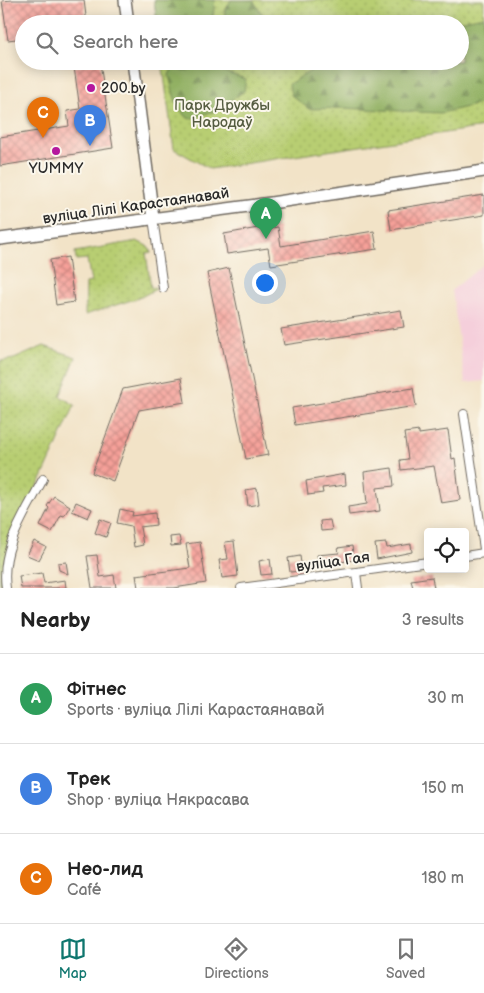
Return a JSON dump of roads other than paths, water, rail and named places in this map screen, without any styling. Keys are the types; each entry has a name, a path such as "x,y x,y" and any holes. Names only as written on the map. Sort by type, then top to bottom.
{"main road":[{"path":"125,0 127,15"},
{"path":"134,70 153,218"},
{"name":"вуліца Лілі Карастаянавай","path":"0,239 271,203 484,171"}],"street":[{"path":"153,218 163,288"},
{"path":"464,414 484,551 469,555"},
{"path":"6,588 6,561 9,546 43,478"},
{"name":"вуліца Гая","path":"241,588 424,563"},
{"path":"356,573 358,588"}],"place":[{"name":"200.by","path":"91,88"},
{"name":"Нео-лид","path":"43,138"},
{"name":"Трек","path":"90,146"},
{"name":"YUMMY","path":"56,151"},
{"name":"Фітнес","path":"266,239"}],"park label":[{"name":"Парк Дружбы Народаў","path":"222,114"}]}
